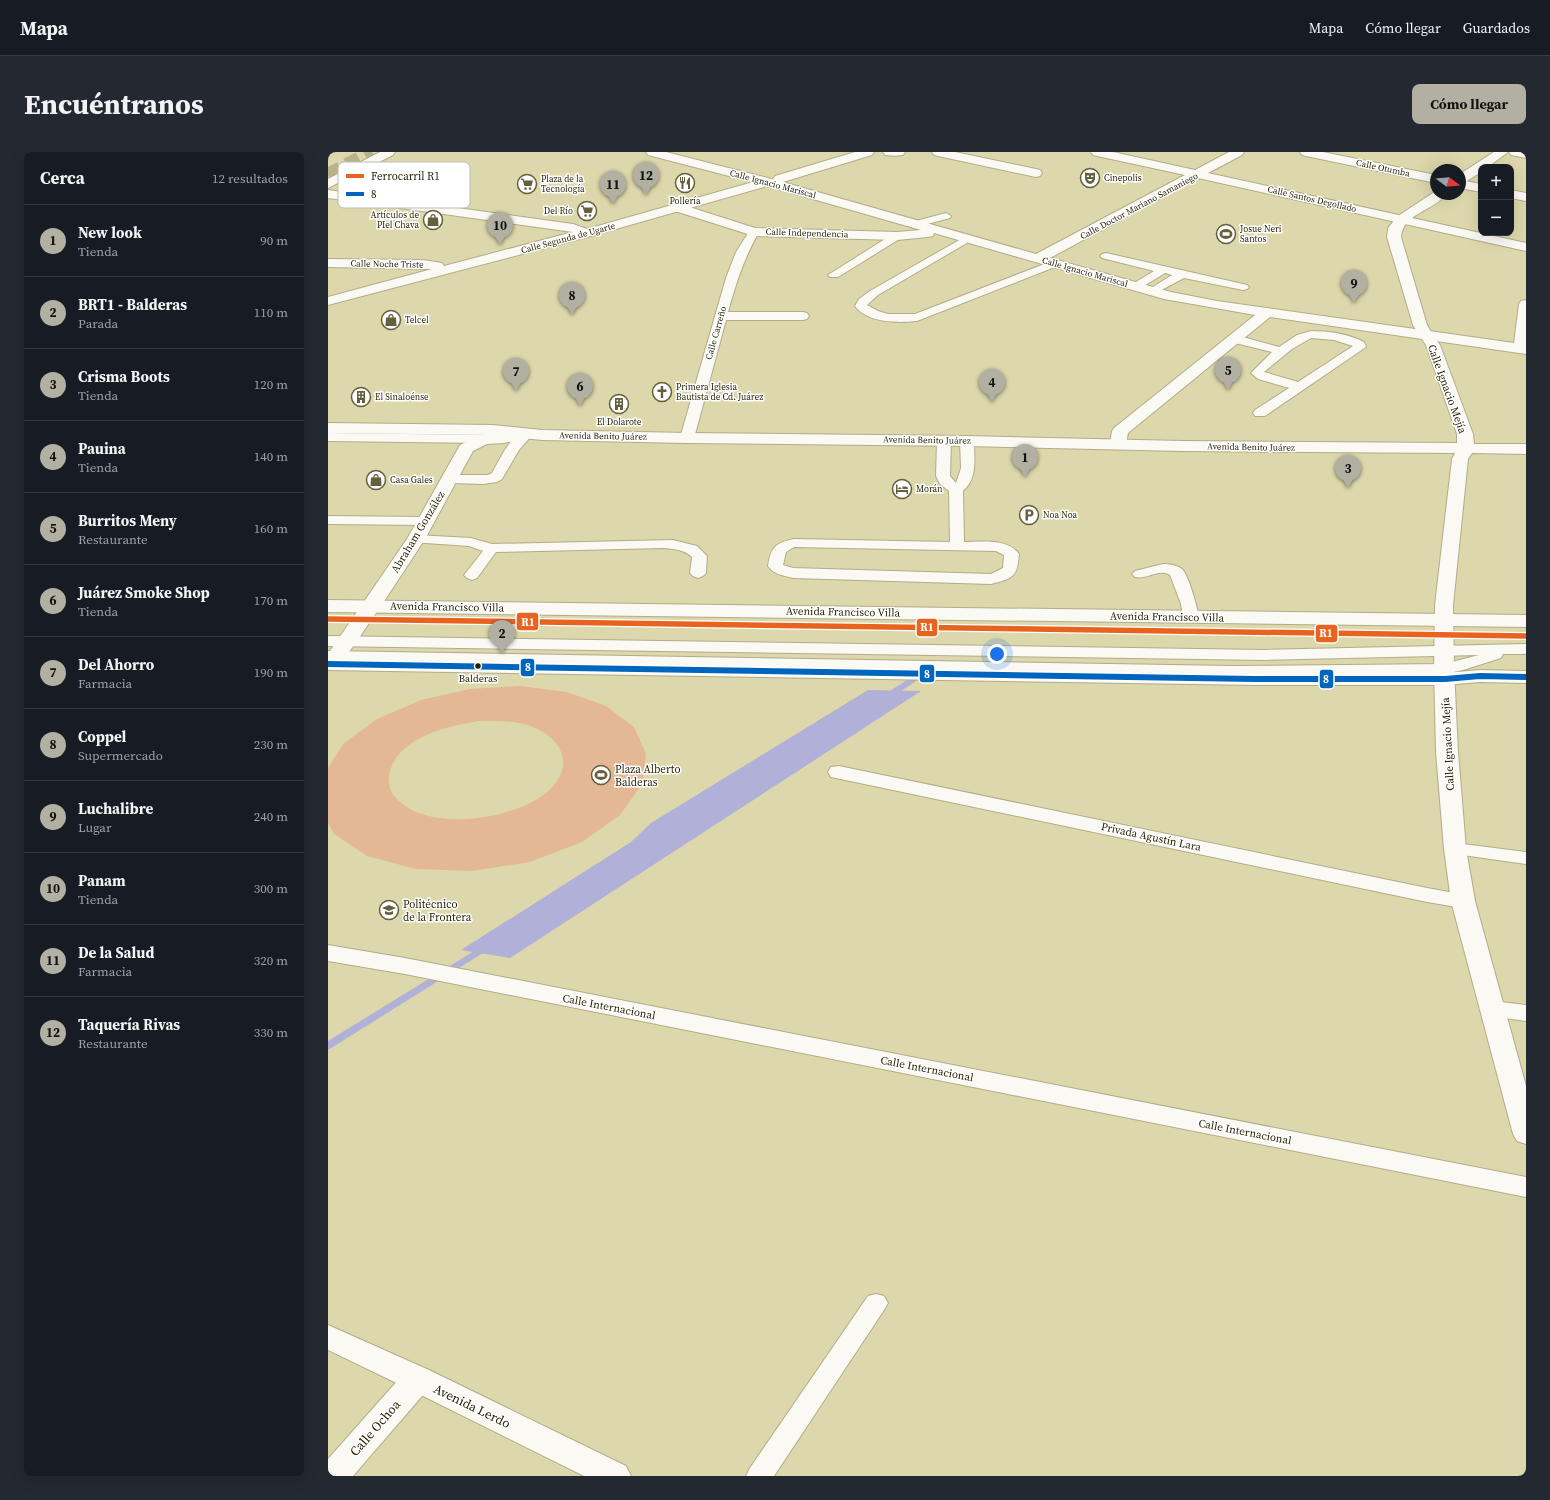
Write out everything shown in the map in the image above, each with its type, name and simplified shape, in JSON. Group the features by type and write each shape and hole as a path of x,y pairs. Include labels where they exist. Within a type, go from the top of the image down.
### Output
{"street":[{"path":"370,162 389,152"},
{"name":"Calle Ignacio Mariscal","path":"652,152 768,182 1039,258 1152,292 1199,302 1524,348"},
{"path":"779,179 868,152"},
{"path":"889,152 899,152"},
{"path":"938,152 1036,173"},
{"name":"Calle Santos Degollado","path":"1097,152 1526,247"},
{"name":"Calle Doctor Mariano Samaniego","path":"1039,258 1238,152"},
{"name":"Calle Otumba","path":"1306,152 1430,178"},
{"path":"1466,176 1502,152"},
{"path":"1515,152 1526,154"},
{"path":"328,184 338,179"},
{"name":"Calle Segunda de Ugarte","path":"328,301 446,269 586,234 760,184"},
{"path":"1466,185 1478,187"},
{"path":"328,194 338,195"},
{"path":"1514,195 1526,197"},
{"path":"1404,219 1431,200"},
{"path":"428,208 572,228 586,234"},
{"name":"Calle Independencia","path":"680,208 754,232 897,236 917,235 937,230"},
{"name":"Calle Ignacio Mejía","path":"1404,219 1395,228 1394,237 1420,325 1433,345 1465,434 1466,449 1460,459 1444,605 1444,666 1447,752 1455,849 1463,900 1526,1134"},
{"name":"Calle Noche Triste","path":"328,263 423,264 446,269"},
{"path":"1524,348 1526,304"},
{"path":"1118,444 1120,431 1267,312"},
{"name":"Avenida Benito Juárez","path":"328,428 493,430 526,434 687,438 944,440 1183,446 1526,449"},
{"name":"Abraham González","path":"333,654 372,606 416,539 466,448 484,439 504,438 526,434"},
{"name":"Avenida Francisco Villa","path":"328,606 1526,621"},
{"path":"333,654 879,674 1255,679 1444,666 1480,676 1526,677"},
{"name":"Privada Agustín Lara","path":"839,772 1427,895 1463,900"},
{"name":"Calle Internacional","path":"328,953 405,966 1526,1187"},
{"path":"1492,1009 1526,1013"},
{"name":"Avenida Lerdo","path":"328,1337 418,1379 615,1476"},
{"name":"Calle Ochoa","path":"333,1476 418,1379"}],"lane":[{"path":"916,224 946,216"},
{"name":"Calle Carreño","path":"687,438 732,278 742,252 754,232"},
{"path":"834,274 897,236"},
{"path":"968,238 874,293 863,301 861,306 866,310 894,318 917,317 1056,263"},
{"path":"1106,256 1243,287"},
{"path":"1135,287 1163,270"},
{"path":"1152,292 1182,274"},
{"path":"721,316 803,316"},
{"path":"1260,413 1300,387 1360,347 1360,345 1346,340 1311,334 1305,335 1282,351 1257,373 1258,375 1300,387"},
{"path":"1235,339 1282,351"},
{"path":"450,479 492,479 497,476 513,448 526,434"},
{"path":"328,438 484,439"},
{"path":"944,440 943,476 945,482 956,490"},
{"path":"956,490 962,486 968,475 967,441"},
{"path":"956,490 957,546"},
{"path":"328,520 425,521"},
{"path":"416,539 471,542 492,548 681,545 694,549 700,556 698,573"},
{"path":"794,543 957,546 997,547 1009,551 1012,554 1010,570 1000,577 991,579 793,573 779,570 775,566 778,551 782,547 794,543"},
{"path":"472,575 492,548"},
{"path":"1140,574 1160,568 1173,570 1177,573 1189,604 1191,617"},
{"path":"333,654 1233,672 1444,666 1457,667 1522,649"},
{"path":"1455,849 1526,858"},
{"path":"759,1476 876,1303"}],"shaded area":[{"name":"Plaza Alberto Balderas","path":"520,686 567,692 606,706 634,727 646,754 642,784 620,815 582,842 530,862 472,871 416,869 367,856 334,834 328,823 328,768 343,744 377,719 421,700 470,689","holes":["479,721 506,721 520,723 533,727 546,734 555,742 561,751 563,760 562,770 558,780 539,798 524,806 487,817 446,819 426,815 410,809 394,796 389,784 389,776 393,763 401,752 424,736 452,726"]}],"water":[{"path":"868,690 921,691 510,958 461,950 631,842 651,823"}],"waterway":[{"path":"885,697 912,680"},
{"path":"328,1046 487,946"}],"tunnel":[{"path":"353,162 372,152"},
{"path":"328,175 338,170"}],"rail line":[{"name":"R1","path":"328,619 1526,636"}],"transit line":[{"name":"8","path":"328,664 1255,679 1445,679 1480,676 1526,677"}],"place":[{"name":"Cinepolis","path":"1090,178"},
{"name":"Pollería","path":"685,183"},
{"name":"Plaza de la Tecnología","path":"527,184"},
{"name":"Taquería Rivas","path":"646,195"},
{"name":"De la Salud","path":"613,204"},
{"name":"Del Río","path":"587,211"},
{"name":"Artículos de PIel Chava","path":"433,220"},
{"name":"Josue Neri Santos","path":"1226,234"},
{"name":"Panam","path":"500,245"},
{"name":"Luchalibre","path":"1354,303"},
{"name":"Coppel","path":"572,315"},
{"name":"Telcel","path":"391,320"},
{"name":"Burritos Meny","path":"1228,390"},
{"name":"Del Ahorro","path":"516,391"},
{"name":"Primera Iglesia Bautista de Cd. Juárez","path":"662,392"},
{"name":"El Sinaloénse","path":"361,397"},
{"name":"Pauina","path":"992,402"},
{"name":"El Dolarote","path":"619,404"},
{"name":"Juárez Smoke Shop","path":"580,406"},
{"name":"New look","path":"1025,477"},
{"name":"Casa Gales","path":"376,480"},
{"name":"Crisma Boots","path":"1348,488"},
{"name":"Morán","path":"902,489"},
{"name":"Noa Noa","path":"1029,515"},
{"name":"BRT1 - Balderas","path":"502,653"},
{"name":"Balderas","path":"478,666"},
{"name":"Plaza Alberto Balderas","path":"601,775"},
{"name":"Politécnico de la Frontera","path":"389,910"}]}
